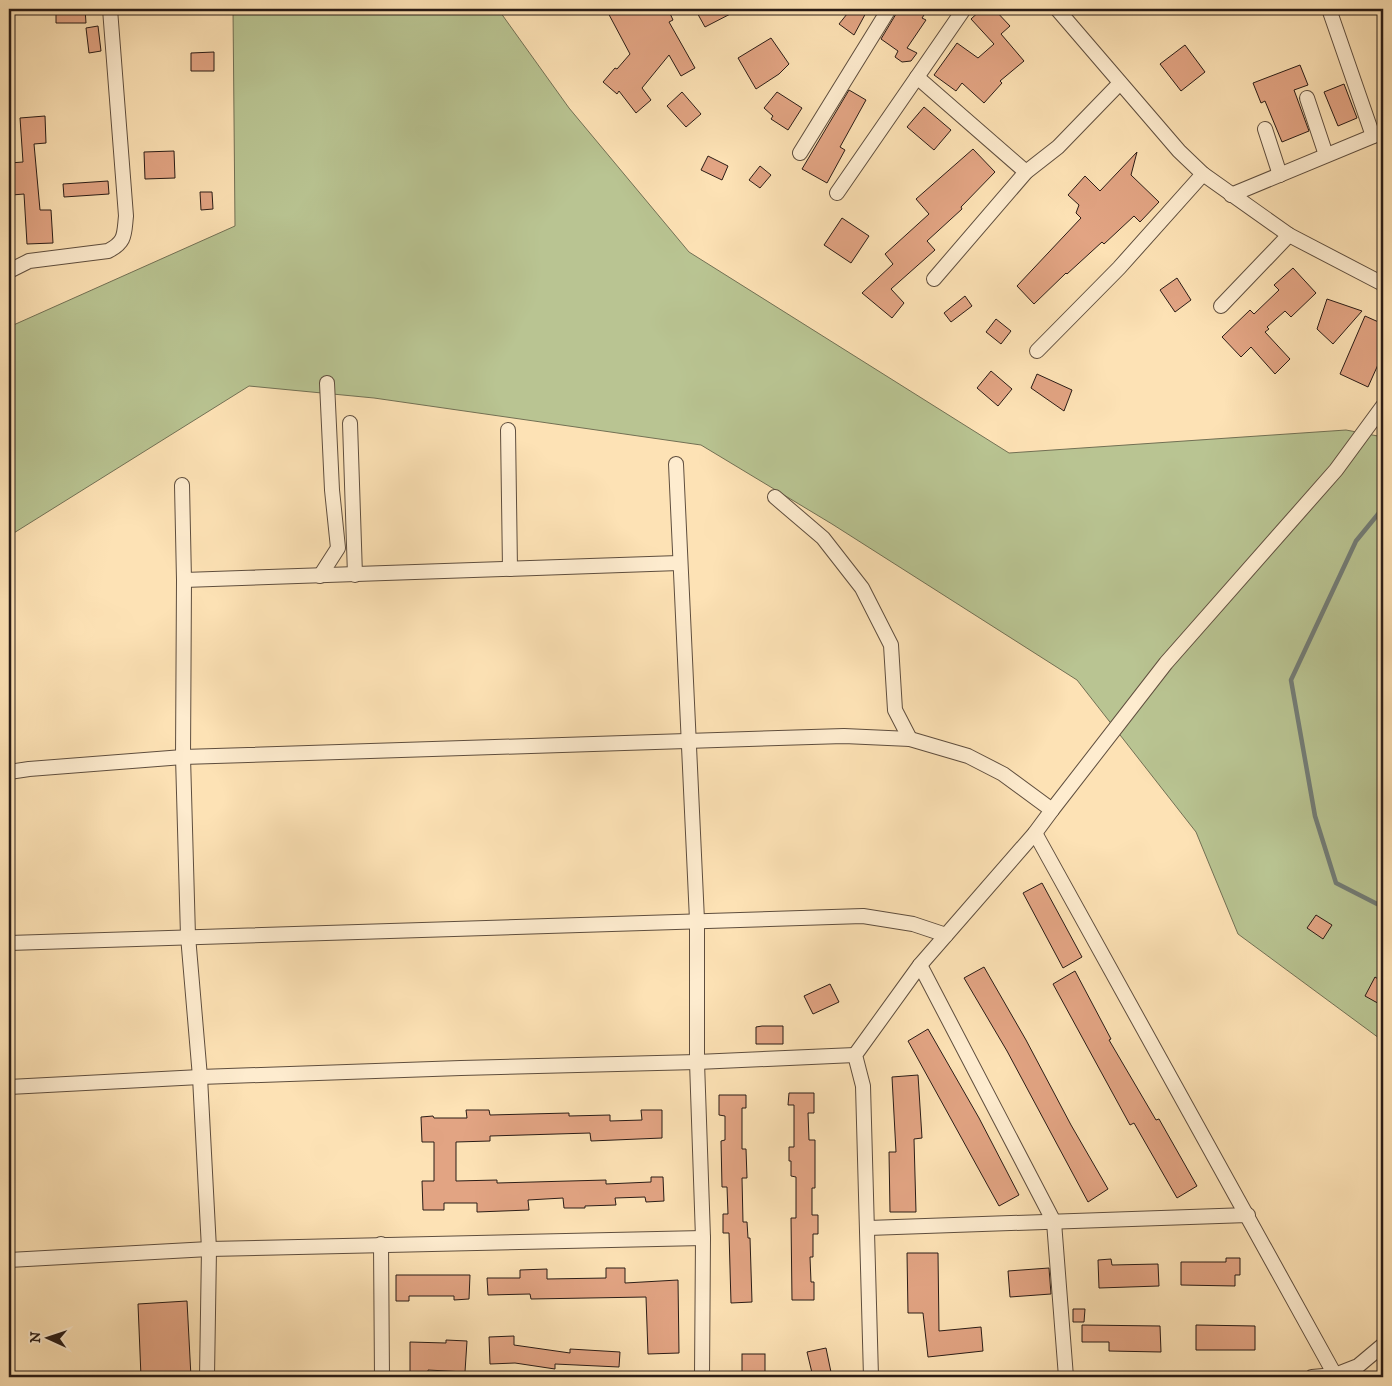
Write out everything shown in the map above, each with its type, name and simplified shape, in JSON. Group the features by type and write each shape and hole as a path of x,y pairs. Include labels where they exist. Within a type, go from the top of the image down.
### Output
{"street":[{"path":"9,271 30,261 108,251 118,246 124,237 126,216 110,9"},
{"path":"800,153 889,9"},
{"path":"837,193 964,9"},
{"path":"1057,9 1179,151 1203,174 1288,235 1383,284"},
{"path":"1231,195 1378,134 1329,9"},
{"path":"917,78 1026,172"},
{"path":"934,280 1026,172 1058,148 1120,82"},
{"path":"1307,98 1326,155"},
{"path":"1265,130 1280,175"},
{"path":"1037,351 1119,268 1203,174"},
{"path":"1220,306 1288,235"},
{"path":"320,576 338,548 332,490 327,382"},
{"path":"855,1055 920,965 1035,833 1166,664 1336,470 1383,406"},
{"path":"350,423 355,575"},
{"path":"508,430 510,569"},
{"path":"676,464 679,562 690,741 697,920 697,1062 703,1238 702,1377"},
{"path":"182,485 184,580 183,757 188,936 200,1077 209,1249 207,1377"},
{"path":"775,497 823,538 862,588 891,645 896,710 910,739"},
{"path":"184,580 679,562"},
{"path":"9,772 183,757 844,736 910,739 968,756 1003,774 1052,810"},
{"path":"1035,833 1335,1375"},
{"path":"9,943 863,916 913,924 946,936"},
{"path":"920,965 1054,1222 1066,1377"},
{"path":"9,1087 200,1077 697,1062 855,1055"},
{"path":"855,1055 863,1086 871,1377"},
{"path":"868,1228 1248,1215"},
{"path":"9,1260 209,1249 703,1238"},
{"path":"381,1244 382,1377"},
{"path":"1312,1377 1335,1375 1358,1366 1383,1345"}],"green space":[{"path":"233,9 498,9 569,108 689,252 1009,453 1346,430 1383,437 1383,1041 1238,934 1196,832 1077,680 832,524 701,445 374,398 249,386 9,536 9,327 235,226"}],"building":[{"path":"56,9 85,9 86,23 56,23"},
{"path":"606,9 668,9 673,20 669,22 695,68 681,76 669,55 642,88 651,100 636,113 619,91 617,94 603,82 630,54"},
{"path":"695,9 740,9 705,27"},
{"path":"851,9 868,9 854,35 839,24"},
{"path":"898,9 928,9 922,18 926,20 907,48 917,53 911,61 902,62 895,57 898,51 881,39"},
{"path":"982,9 994,9 1010,26 1001,34 1024,61 1000,81 1002,83 984,103 962,83 956,91 934,75 957,43 978,58 994,44 971,19"},
{"path":"98,26 101,51 89,53 86,28"},
{"path":"771,38 789,64 779,74 756,89 738,58"},
{"path":"1185,45 1205,72 1181,91 1160,64"},
{"path":"214,52 214,71 191,71 191,53"},
{"path":"1300,65 1308,85 1294,90 1309,131 1282,142 1265,101 1261,103 1253,83"},
{"path":"1344,84 1357,118 1338,126 1324,92"},
{"path":"849,90 866,100 840,147 845,150 827,183 802,169"},
{"path":"682,92 701,114 686,127 667,106"},
{"path":"777,92 802,108 788,130 771,119 773,116 764,108"},
{"path":"924,107 951,130 934,150 907,127"},
{"path":"45,116 46,143 34,144 40,210 51,210 53,243 27,244 24,194 12,195 9,163 23,162 20,118"},
{"path":"973,149 995,172 961,207 962,209 927,241 935,250 891,289 904,303 892,318 862,293 893,264 885,254 929,214 916,199"},
{"path":"174,151 175,178 145,179 144,152"},
{"path":"1137,152 1131,175 1159,202 1140,222 1134,216 1104,244 1102,242 1034,304 1017,286 1081,218 1076,213 1079,205 1068,195 1085,176 1100,191"},
{"path":"708,156 728,166 722,180 701,170"},
{"path":"760,166 771,175 760,188 749,180"},
{"path":"108,181 109,194 64,197 63,184"},
{"path":"200,192 212,192 213,209 201,210"},
{"path":"842,218 869,236 851,263 824,245"},
{"path":"1293,268 1316,293 1291,317 1285,311 1267,327 1269,329 1265,332 1290,359 1275,374 1251,347 1241,357 1222,337 1250,310 1254,314 1279,290 1274,285"},
{"path":"1177,278 1191,300 1175,312 1160,290"},
{"path":"965,296 972,306 951,322 944,313"},
{"path":"1327,299 1362,311 1333,344 1317,329"},
{"path":"1365,316 1383,324 1383,358 1381,358 1368,387 1340,374"},
{"path":"996,319 1011,331 1001,344 986,332"},
{"path":"991,371 1012,389 998,406 977,388"},
{"path":"1037,374 1072,390 1064,411 1031,388"},
{"path":"1042,883 1082,957 1063,968 1023,893"},
{"path":"1316,915 1332,925 1323,939 1307,928"},
{"path":"984,967 1108,1189 1088,1202 1007,1051 964,978"},
{"path":"1075,971 1111,1039 1109,1040 1156,1120 1159,1119 1197,1186 1177,1198 1134,1123 1130,1125 1053,984"},
{"path":"1375,977 1383,982 1383,1006 1365,996"},
{"path":"830,984 839,1002 813,1014 804,996"},
{"path":"783,1026 783,1044 756,1044 756,1027"},
{"path":"928,1029 979,1118 1019,1195 999,1206 908,1041"},
{"path":"918,1075 922,1138 914,1139 916,1212 890,1212 889,1152 896,1152 892,1077"},
{"path":"789,1093 814,1093 814,1113 808,1113 809,1140 815,1140 815,1188 812,1188 812,1215 818,1215 818,1234 813,1234 813,1257 810,1257 811,1282 814,1282 814,1300 792,1300 791,1218 796,1218 796,1177 791,1176 791,1161 789,1161 789,1147 794,1147 794,1105 788,1105"},
{"path":"719,1095 746,1095 746,1108 742,1108 742,1149 746,1149 747,1178 742,1178 743,1222 747,1222 748,1238 750,1238 752,1302 731,1303 729,1233 723,1233 723,1214 728,1214 727,1187 722,1187 721,1141 725,1140 725,1116 719,1115"},
{"path":"466,1110 489,1110 490,1115 569,1113 569,1116 610,1115 610,1121 642,1120 641,1110 662,1110 662,1138 591,1141 590,1133 490,1136 490,1141 456,1142 456,1181 497,1180 497,1183 606,1180 606,1184 651,1182 651,1177 663,1177 664,1201 646,1202 645,1197 615,1198 616,1205 564,1208 563,1198 528,1200 529,1210 477,1212 477,1203 444,1203 444,1210 423,1210 422,1181 434,1181 434,1142 422,1142 421,1117 467,1118"},
{"path":"907,1253 938,1253 939,1331 981,1327 983,1351 928,1357 923,1313 908,1313"},
{"path":"1226,1258 1240,1258 1240,1275 1235,1275 1235,1286 1181,1285 1181,1262 1226,1262"},
{"path":"1111,1259 1112,1265 1158,1264 1159,1286 1099,1288 1098,1260"},
{"path":"606,1268 625,1268 625,1283 678,1280 679,1353 648,1354 646,1297 531,1299 530,1294 488,1295 487,1278 520,1278 520,1270 547,1269 547,1279 606,1278"},
{"path":"1049,1268 1051,1294 1010,1297 1008,1271"},
{"path":"396,1275 470,1275 469,1299 454,1300 454,1296 409,1296 409,1301 396,1301"},
{"path":"187,1301 191,1377 141,1377 138,1304"},
{"path":"1073,1309 1085,1309 1084,1322 1073,1322"},
{"path":"1082,1325 1160,1326 1161,1352 1109,1351 1109,1342 1082,1342"},
{"path":"1196,1325 1255,1326 1255,1350 1196,1350"},
{"path":"514,1336 514,1345 570,1353 570,1349 620,1352 619,1367 555,1364 555,1369 515,1363 490,1364 489,1337"},
{"path":"446,1340 467,1341 465,1372 428,1370 428,1374 410,1373 410,1342 446,1343"},
{"path":"826,1348 832,1377 813,1377 807,1352"},
{"path":"742,1354 765,1354 765,1375 742,1375"}],"waterway":[{"path":"1383,508 1356,541 1291,680 1315,816 1336,883 1383,907"}]}
